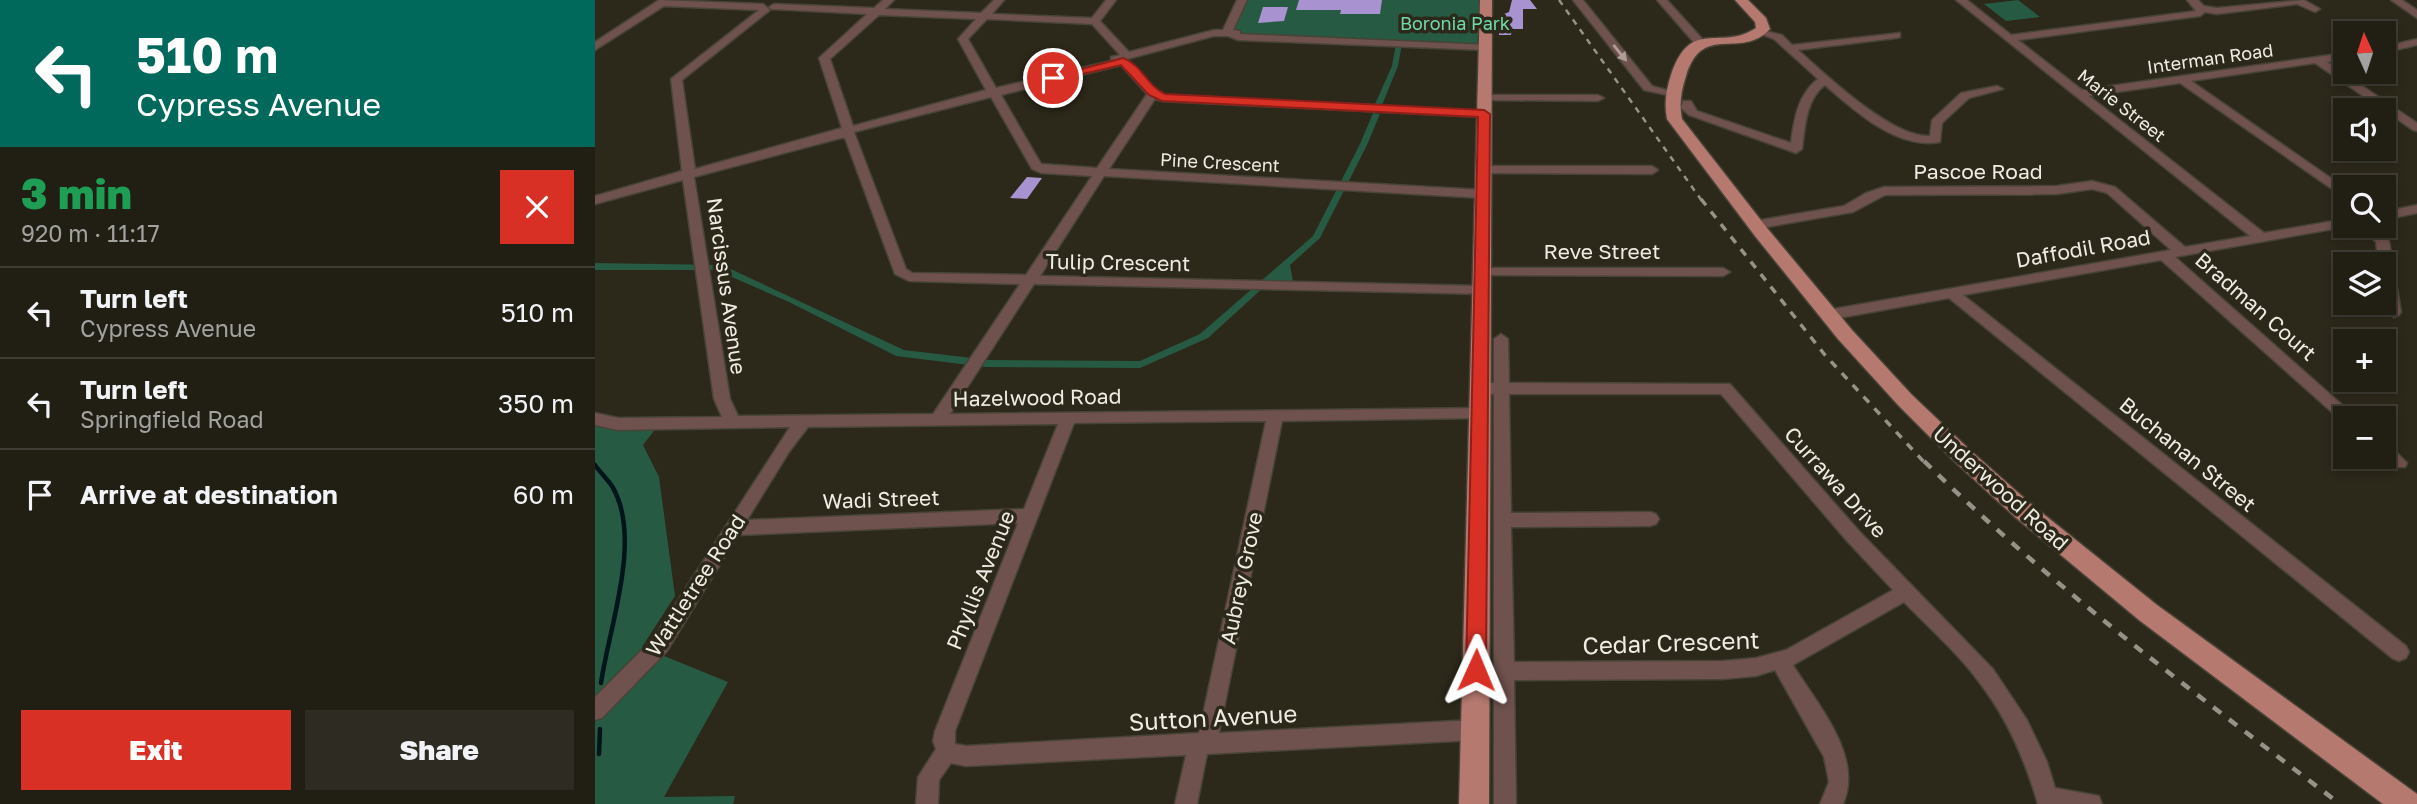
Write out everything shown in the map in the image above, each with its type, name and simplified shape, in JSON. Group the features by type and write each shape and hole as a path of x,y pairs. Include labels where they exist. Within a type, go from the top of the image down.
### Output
{"main road":[{"path":"1474,804 1480,412 1491,389 1481,282 1486,0"},
{"path":"1678,99 1685,56 1693,47 1746,38 1762,31 1762,23 1741,0"},
{"name":"Underwood Road","path":"1678,99 1671,112 1678,128 1828,315 1927,421 2059,540 2224,670 2407,804"}],"street":[{"name":"Tulip Crescent","path":"889,0 827,53 823,60 903,275 918,278 1030,281 1481,282"},
{"name":"Pine Crescent","path":"999,0 963,39 1037,167 1483,194"},
{"path":"1095,21 1111,0"},
{"path":"1231,30 1242,0"},
{"path":"1578,0 1648,88 1678,99 1693,113 1796,149 1800,117 1812,89 1826,79"},
{"path":"1662,0 1692,38 1701,44"},
{"name":"Marie Street","path":"1961,0 2261,238"},
{"path":"2192,0 2201,9 2219,10 2296,1 2315,9"},
{"path":"2396,0 2417,15"},
{"path":"595,47 664,1 1095,21 1155,94 1484,106 1598,98"},
{"name":"Narcissus Avenue","path":"732,422 722,399 676,79 770,6"},
{"path":"2009,38 2198,13 2201,9"},
{"path":"595,200 1231,30 1252,37 1485,47"},
{"path":"1762,31 1776,35 1879,122 1928,142 1936,139 1936,122 1965,95 1997,89"},
{"path":"1791,48 1895,35"},
{"path":"2396,47 2417,41"},
{"name":"Interman Road","path":"2080,94 2333,58"},
{"path":"2317,60 2411,120 2417,128"},
{"path":"2181,79 2333,186"},
{"path":"938,419 1155,94"},
{"path":"1483,170 1652,170"},
{"name":"Pascoe Road","path":"1755,225 1848,209 1884,191 2057,190 2097,185 2113,192 2182,252"},
{"path":"2396,213 2417,209"},
{"name":"Daffodil Road","path":"1828,315 2333,225"},
{"name":"Bradman Court","path":"2164,255 2335,406"},
{"name":"Reve Street","path":"1481,282 1723,272"},
{"name":"Buchanan Street","path":"1950,292 2399,652"},
{"path":"1501,339 1491,389 1503,520 1504,804"},
{"name":"Currawa Drive","path":"1491,389 1725,388 1806,483 1906,592 1966,652 1999,692 2020,727 2048,801"},
{"name":"Narcissus Avenue","path":"713,422 722,399"},
{"name":"Hazelwood Road","path":"595,419 611,424 1480,412"},
{"name":"Aubrey Grove","path":"1185,804 1203,743 1275,414"},
{"name":"Phyllis Avenue","path":"951,753 943,741 945,731 1069,417"},
{"name":"Wattletree Road","path":"595,711 660,645 799,421"},
{"name":"Wadi Street","path":"733,528 1030,516"},
{"path":"1503,520 1650,519"},
{"name":"Cedar Crescent","path":"1504,671 1723,670 1780,662 1906,592"},
{"path":"1780,662 1836,759 1840,779 1831,804"},
{"name":"Sutton Avenue","path":"951,753 1475,730"},
{"path":"927,801 951,753"},
{"path":"2048,801 2091,804"}],"green space":[{"name":"Boronia Park","path":"1242,0 1486,0 1485,47 1402,44 1398,66 1382,105 1375,104 1392,66 1396,44 1238,36 1230,30"},
{"path":"2018,0 2040,17 2006,21 1984,4"},
{"path":"1373,113 1380,114 1320,238 1290,265 1294,287 1265,286 1208,338 1140,368 985,367 896,356 789,302 716,270 595,270 595,263 722,265 904,350 989,360 1140,361 1200,334 1313,236"},
{"path":"595,419 660,423 643,445 659,477 675,596 642,647 728,682 664,797 735,796 733,804 595,804"}],"building":[{"path":"1299,0 1382,0 1380,14 1340,14 1341,10 1296,10"},
{"path":"1512,0 1530,0 1537,9 1523,9 1523,29 1512,29 1511,35 1499,35 1499,16 1509,12"},
{"path":"1263,7 1288,7 1284,21 1258,23"},
{"path":"1027,177 1042,178 1027,199 1010,198"}],"waterway":[{"path":"595,465 612,486 621,507 624,531 621,583 601,683"},
{"path":"599,754 600,729"}],"railway":[{"path":"1559,0 1702,201"},
{"path":"1701,199 1825,355 1925,463"},
{"path":"1924,461 2023,552 2126,639 2340,804"}],"route":[{"path":"1053,78 1123,61 1132,66 1153,93 1162,98 1484,114 1476,670"}]}
